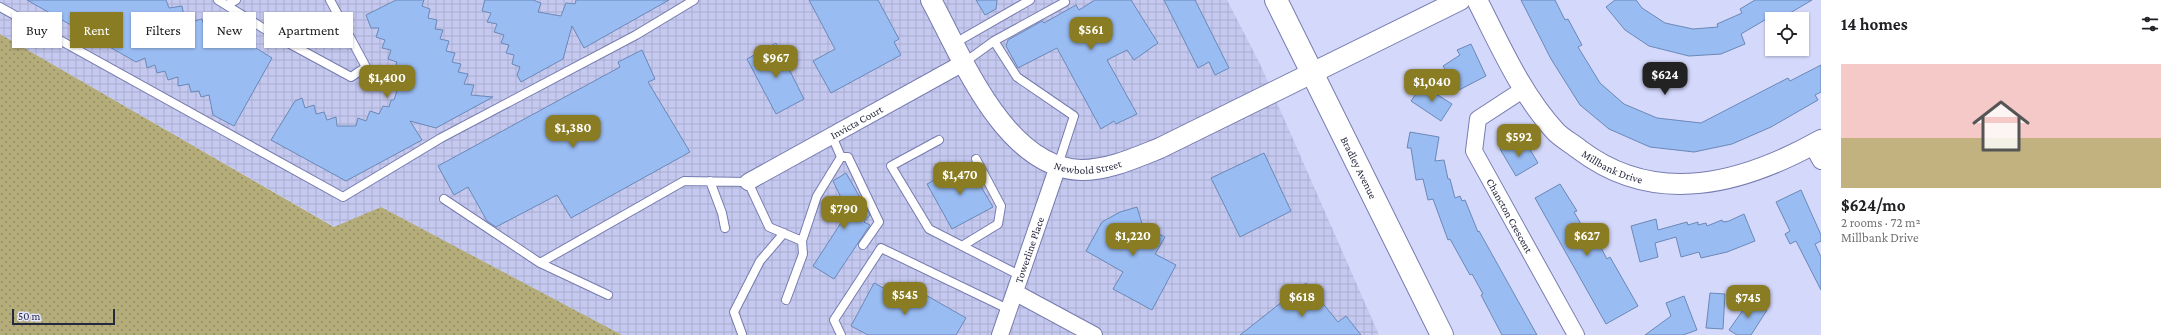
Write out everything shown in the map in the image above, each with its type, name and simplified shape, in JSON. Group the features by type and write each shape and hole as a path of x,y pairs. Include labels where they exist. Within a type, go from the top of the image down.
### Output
{"main road":[{"name":"Bradley Avenue","path":"1276,0 1442,335"}],"street":[{"name":"Newbold Street","path":"931,0 988,105 1014,138 1033,154 1058,166 1081,170 1105,168 1121,163 1160,148 1312,73"},
{"path":"1312,73 1460,0"},
{"name":"Millbank Drive","path":"1477,0 1524,89 1557,132 1599,164 1632,178 1665,185 1701,184 1744,175 1818,149"},
{"name":"Invicta Court","path":"748,182 965,62"},
{"name":"Chancton Crescent","path":"1524,89 1478,119 1474,151 1576,335"},
{"name":"Towerline Place","path":"1000,335 1016,293 1058,166"},
{"path":"1016,293 1094,335"}],"lane":[{"path":"218,0 279,38 351,77 366,67 330,0"},
{"path":"227,5 236,0"},
{"path":"0,7 343,197 441,138 636,35 694,0"},
{"path":"955,43 1030,0"},
{"path":"965,62 994,40 1065,2"},
{"path":"994,40 1017,77 1074,116 1058,166"},
{"path":"832,136 841,157"},
{"path":"939,140 891,166 929,229 1021,276"},
{"path":"786,300 803,254 802,241 817,196 841,157"},
{"path":"841,157 848,157 879,222 863,245"},
{"path":"962,246 998,224 1001,206 976,159"},
{"path":"540,263 684,181 748,182 769,227 802,241"},
{"path":"710,181 722,213 725,228"},
{"path":"444,199 540,263 608,295"},
{"path":"742,334 734,312 760,261 784,233"},
{"path":"840,335 834,320 881,248 1010,310"}],"shaded area":[{"path":"0,0 1227,0 1260,64 1379,335 622,335 381,207 335,227 24,48 62,48 62,12 12,12 12,41 0,34"},
{"path":"0,34 12,41 12,48 24,48 334,227 381,207 622,335 0,335"}],"building":[{"path":"27,0 166,0 169,8 182,6 183,12 131,12 131,48 195,48 195,21 202,19 203,48 256,48 272,58 234,126 213,115 209,95 201,97 199,91 191,92 189,84 178,86 178,77 168,80 165,71 157,73 155,65 147,68 145,58 136,62 111,48 123,48 123,12 70,12 70,24 62,20 62,12 48,12"},
{"path":"396,0 424,0 422,6 430,9 428,18 437,20 435,29 443,30 440,39 449,41 446,51 455,53 452,62 461,64 458,72 468,74 464,84 474,85 471,95 493,97 436,128 410,121 422,140 346,181 271,140 295,101 302,98 305,108 314,105 316,114 324,112 327,120 336,117 337,126 356,126 358,118 366,121 370,111 379,114 383,106 389,107 391,100 394,100 403,73 394,71 397,62 388,59 391,50 382,48 385,40 376,37 379,28 371,28 366,15"},
{"path":"485,0 533,0 541,3 538,12 561,16 566,3 575,4 576,0 669,0 584,48 572,26 563,59 521,82 517,75 520,67 512,64 514,55 506,53 509,45 501,43 504,35 494,32 497,24 487,22 491,13 482,11"},
{"path":"809,0 878,0 899,39 894,42 901,55 831,93 813,61 835,49"},
{"path":"976,0 997,0 996,9 985,15"},
{"path":"1095,0 1131,0 1158,43 1134,60 1127,50 1107,60 1137,114 1116,124 1114,121 1101,129 1057,48 1018,68 1006,46 1008,40 1042,21 1044,23 1076,5 1079,10"},
{"path":"1164,0 1195,0 1229,68 1215,75 1209,62 1198,68"},
{"path":"1521,0 1555,0 1565,20 1568,19 1582,45 1578,47 1600,83 1624,104 1657,118 1701,123 1788,78 1790,81 1821,65 1821,92 1815,95 1818,100 1771,127 1732,144 1694,152 1650,147 1609,129 1580,105 1551,59"},
{"path":"1615,0 1636,0 1642,8 1665,23 1693,29 1718,27 1717,24 1742,13 1740,9 1755,0 1812,0 1792,12 1765,12 1765,20 1741,34 1745,44 1721,54 1689,56 1649,46 1625,30 1606,7"},
{"path":"776,43 804,99 776,114 747,59"},
{"path":"1471,44 1486,76 1459,90 1443,66 1460,55 1457,50"},
{"path":"642,50 655,79 648,82 690,152 571,218 557,195 496,227 487,221 468,187 454,195 438,166 620,67 618,62"},
{"path":"1422,85 1452,104 1441,121 1411,101"},
{"path":"1410,132 1439,137 1435,161 1444,160 1448,179 1450,179 1455,198 1460,196 1462,201 1465,200 1478,232 1479,231 1537,335 1502,335 1472,274 1470,275 1450,239 1448,240 1433,199 1428,200 1423,179 1416,180 1411,148 1407,148"},
{"path":"1513,141 1519,151 1528,146 1538,163 1516,176 1500,149"},
{"path":"1264,153 1291,211 1240,237 1211,178"},
{"path":"967,163 993,207 952,229 927,184"},
{"path":"846,173 870,215 864,222 870,225 834,279 813,266 848,212 833,181"},
{"path":"1560,184 1577,211 1574,212 1588,236 1593,233 1607,259 1610,257 1638,306 1606,324 1535,198"},
{"path":"1801,190 1821,235 1821,241 1815,244 1821,257 1821,290 1796,241 1790,244 1785,234 1790,231 1776,202"},
{"path":"1137,207 1143,227 1165,237 1155,254 1176,265 1152,310 1113,289 1123,272 1086,251 1102,222 1120,212"},
{"path":"1744,214 1755,241 1727,252 1701,258 1699,252 1681,257 1676,237 1655,243 1658,257 1640,262 1631,226 1656,219 1658,230 1687,222 1688,225 1698,222 1698,225 1706,223 1707,226 1722,220 1723,222 1729,221"},
{"path":"874,283 917,306 924,294 966,318 956,335 868,335 851,326"},
{"path":"1306,283 1338,322 1346,316 1361,335 1240,335"},
{"path":"1710,293 1725,294 1723,329 1706,328"},
{"path":"1684,296 1697,330 1683,335 1645,335 1671,316 1666,303"},
{"path":"1750,300 1767,310 1751,335 1737,335 1729,330"}]}
